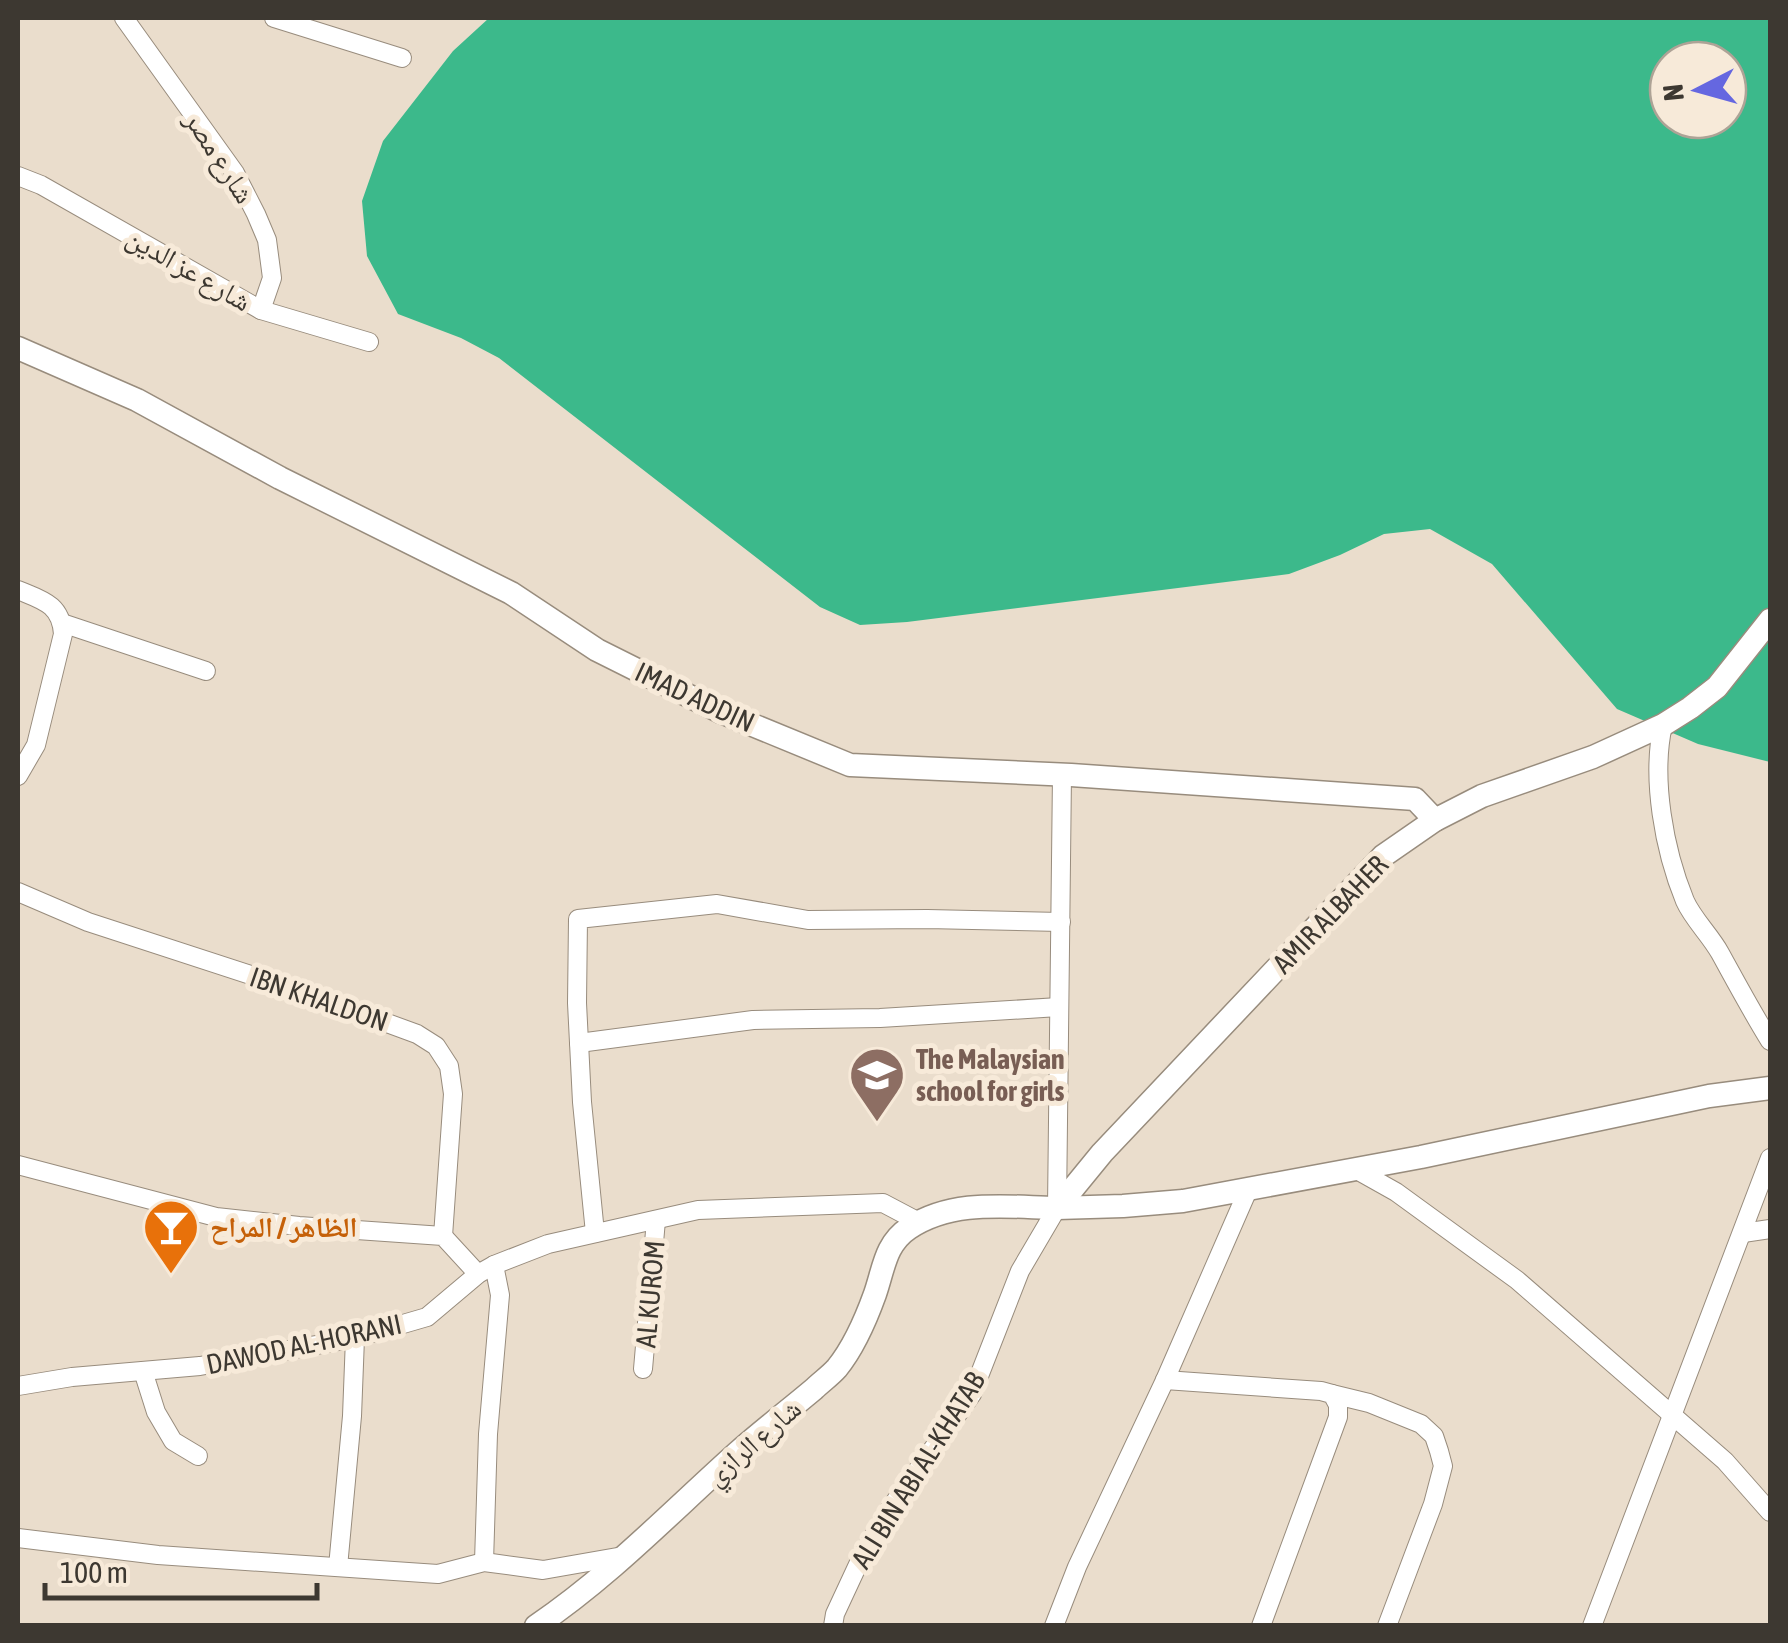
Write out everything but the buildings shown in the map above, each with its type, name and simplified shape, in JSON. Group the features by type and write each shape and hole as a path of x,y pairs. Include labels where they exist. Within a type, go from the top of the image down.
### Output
{"street":[{"name":"شارع مصر","path":"124,18 235,173 256,214 267,240 272,278 261,310"},
{"path":"274,18 402,58"},
{"name":"شارع عز الدين","path":"18,176 41,185 261,310 368,342"},
{"name":"IMAD ADDIN","path":"18,348 137,400 280,478 511,593 597,650 721,712 850,766 1062,774 1414,798 1435,820"},
{"path":"18,590 48,604 62,622 62,644 36,746 18,776"},
{"name":"AMIR ALBAHER","path":"1057,1208 1102,1153 1382,856 1435,820 1482,796 1593,758 1690,708 1716,687 1770,620"},
{"path":"62,622 206,671"},
{"path":"1663,724 1658,748 1659,788 1668,844 1686,903 1719,951 1770,1041"},
{"path":"1057,1208 1062,774"},
{"name":"IBN KHALDON","path":"18,892 88,922 300,991 417,1034 436,1046 449,1066 453,1094 443,1236"},
{"path":"595,1233 579,1043 578,919 717,904 808,920 1062,922"},
{"path":"579,1043 752,1020 880,1018 1059,1007"},
{"path":"919,1222 969,1207 1057,1208 1183,1201 1709,1096 1770,1088"},
{"path":"1592,1626 1770,1158"},
{"path":"18,1164 216,1217 443,1236 486,1270 500,1296 488,1434 484,1562"},
{"path":"1354,1169 1396,1192 1516,1280 1725,1461 1770,1512"},
{"path":"1054,1626 1248,1190"},
{"name":"DAWOD AL-HORANI","path":"18,1386 72,1377 200,1366 356,1338 427,1317 486,1270 548,1244 698,1210 881,1203 919,1222"},
{"name":"ALI BIN ABI AL-KHATAB","path":"833,1626 862,1556 972,1394 1020,1271 1057,1208"},
{"name":"AL KUROM","path":"643,1368 656,1220"},
{"name":"شارع الرازي","path":"536,1626 592,1584 836,1369 862,1324 890,1246 919,1222"},
{"path":"1743,1232 1770,1229"},
{"path":"338,1567 356,1338"},
{"path":"143,1371 156,1412 173,1442 198,1456"},
{"path":"1165,1380 1321,1390 1369,1402 1422,1424 1434,1436 1442,1466 1434,1504 1388,1626"},
{"path":"1260,1626 1338,1417 1338,1405 1332,1394"},
{"path":"18,1538 158,1554 438,1574 484,1562 543,1570 624,1556"}],"green space":[{"path":"489,18 1770,18 1770,762 1698,744 1617,709 1492,564 1430,529 1384,534 1289,574 860,625 820,607 499,358 461,338 398,314 367,256 362,201 383,141 453,51"}],"place":[{"name":"The Malaysian school for girls","path":"877,1124"},
{"name":"الظاهر / المراح","path":"171,1276"}]}
